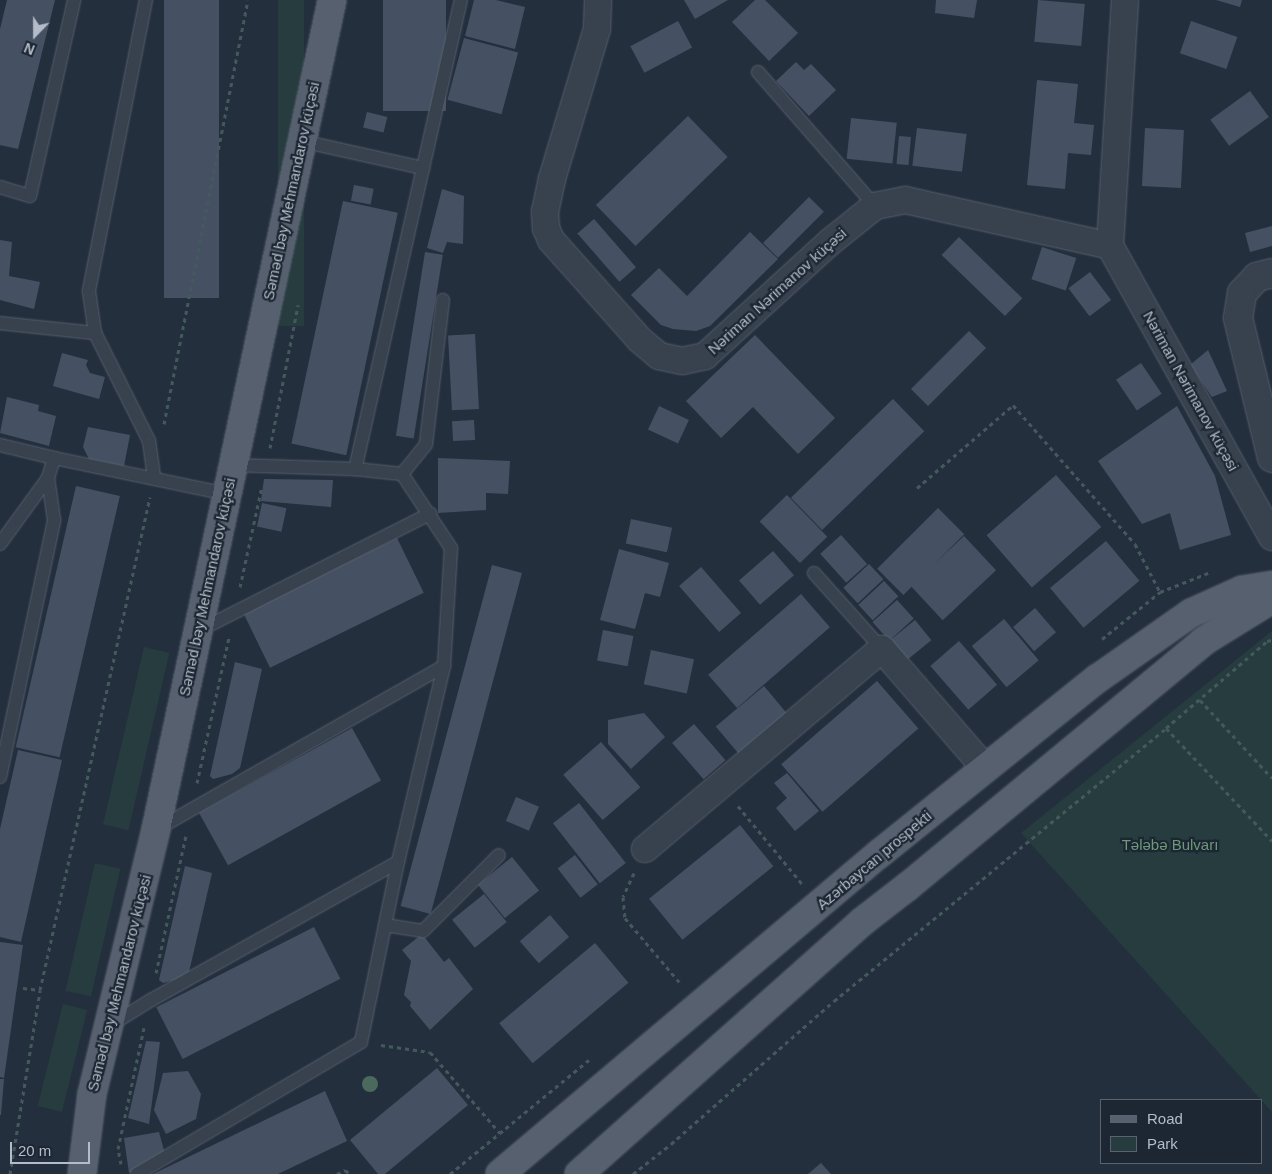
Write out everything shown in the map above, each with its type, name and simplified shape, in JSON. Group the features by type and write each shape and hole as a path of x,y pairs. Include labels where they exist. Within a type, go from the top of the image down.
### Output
{"main road":[{"name":"Səməd bəy Mehmandarov küçəsi","path":"82,1174 92,1094 156,829 196,632 332,0"},
{"name":"Azərbaycan prospekti","path":"500,1174 879,854 1097,679 1191,613 1242,590 1272,585"},
{"path":"579,1174 863,921 907,887 1204,641 1272,599"},
{"path":"879,854 907,887"}],"street":[{"name":"Nəriman Nərimanov küçəsi","path":"598,0 597,29 552,179 545,211 546,228 551,240 640,340 658,356 682,361 705,356 830,242 875,206 905,200 1110,246 1272,536"},
{"path":"1110,246 1125,0"},
{"path":"1272,273 1257,277 1242,293 1238,318 1272,458"},
{"path":"645,849 882,649 985,768"}],"lane":[{"path":"0,187 30,196 74,0"},
{"path":"146,0 89,291 95,333 149,441 154,478"},
{"path":"355,469 462,0"},
{"path":"758,72 875,206"},
{"path":"302,141 423,168"},
{"path":"402,474 426,444 443,300"},
{"path":"0,323 95,333"},
{"path":"0,445 226,494"},
{"path":"0,544 48,478 54,458"},
{"path":"137,1174 361,1042 398,862 444,666 451,548 402,474 355,469 232,465"},
{"path":"0,777 54,520 48,478"},
{"path":"196,632 430,514"},
{"path":"814,573 882,649"},
{"path":"156,829 444,666"},
{"path":"385,925 422,932 499,855"},
{"path":"110,1025 151,1000 398,862"}],"path":[{"path":"163,429 248,0"},
{"path":"917,488 1013,405 1135,544 1160,592"},
{"path":"10,1174 40,990 154,478"},
{"path":"632,1174 671,1144 834,1001 1200,700 1267,641 1272,640"},
{"path":"1200,700 1272,778"},
{"path":"1166,728 1272,841"},
{"path":"721,785 802,885"},
{"path":"645,849 624,897 625,918 681,984"},
{"path":"23,988 40,990"},
{"path":"361,1042 430,1052 500,1133"},
{"path":"337,1174 345,1170 350,1174"}],"green space":[{"path":"278,0 304,0 304,326 278,326"},
{"name":"Tələbə Bulvarı","path":"1272,631 1272,1112 1262,1099 1021,833"},
{"path":"144,647 169,653 128,830 103,824"},
{"path":"95,863 120,869 91,996 66,991"},
{"path":"63,1004 87,1010 62,1112 38,1106"}],"building":[{"path":"7,0 55,0 18,149 0,145 0,29"},
{"path":"164,0 219,0 219,298 164,298"},
{"path":"383,0 446,0 446,111 383,111"},
{"path":"474,0 496,0 525,7 515,49 465,36"},
{"path":"684,0 728,0 695,19"},
{"path":"755,0 765,0 798,33 769,61 732,22"},
{"path":"936,0 977,0 974,18 935,13"},
{"path":"1038,0 1085,4 1081,46 1034,42"},
{"path":"1216,0 1242,0 1240,7"},
{"path":"678,21 692,47 644,73 630,46"},
{"path":"1191,21 1237,37 1226,69 1180,53"},
{"path":"464,38 518,52 502,114 447,100"},
{"path":"796,62 804,70 811,64 836,90 809,116 776,81"},
{"path":"1037,80 1078,84 1074,123 1094,125 1091,155 1068,153 1065,189 1027,185"},
{"path":"1250,91 1269,117 1229,146 1210,120"},
{"path":"367,112 387,117 384,133 363,128"},
{"path":"688,116 728,157 636,246 596,205"},
{"path":"851,118 897,123 892,164 847,159"},
{"path":"917,128 967,134 962,172 912,166"},
{"path":"1145,128 1184,130 1181,188 1142,186"},
{"path":"899,136 911,137 909,165 897,164"},
{"path":"354,185 374,189 371,205 351,201"},
{"path":"442,189 464,196 463,244 447,242 443,253 427,248"},
{"path":"809,197 824,212 778,258 763,243"},
{"path":"343,201 398,213 346,455 291,444"},
{"path":"594,219 636,267 619,282 577,233"},
{"path":"1272,226 1272,246 1250,252 1245,233"},
{"path":"750,232 778,259 710,326 696,331 673,329 661,325 631,295 659,268 687,296"},
{"path":"959,237 1022,298 1005,316 942,255"},
{"path":"0,240 12,242 9,276 40,282 34,309 0,300"},
{"path":"1042,247 1076,258 1066,290 1031,279"},
{"path":"425,252 443,255 414,439 396,436"},
{"path":"1090,272 1111,300 1090,316 1068,288"},
{"path":"969,331 986,348 928,406 911,389"},
{"path":"475,334 479,409 452,410 448,335"},
{"path":"755,335 835,418 798,454 753,407 721,438 686,401"},
{"path":"1208,350 1227,391 1212,397 1190,365"},
{"path":"62,353 88,360 86,365 90,373 105,377 99,399 53,386"},
{"path":"1141,363 1162,394 1137,410 1116,380"},
{"path":"7,397 39,405 38,411 56,416 49,446 0,433"},
{"path":"893,399 924,431 822,530 791,498"},
{"path":"659,406 689,420 678,444 648,430"},
{"path":"1177,406 1215,476 1231,535 1180,550 1170,513 1142,524 1098,461"},
{"path":"474,420 475,440 453,441 452,421"},
{"path":"88,427 130,435 124,466 89,459 83,447"},
{"path":"438,458 510,461 508,494 486,493 486,510 438,513"},
{"path":"1056,475 1101,527 1032,587 987,535"},
{"path":"264,479 333,480 331,507 261,501"},
{"path":"76,486 120,496 60,757 16,747"},
{"path":"787,495 827,537 800,563 760,521"},
{"path":"262,503 286,508 281,532 257,526"},
{"path":"938,508 964,534 903,595 877,569"},
{"path":"631,519 672,528 667,552 626,543"},
{"path":"841,535 867,564 846,583 820,554"},
{"path":"964,536 996,570 943,620 911,586"},
{"path":"397,538 424,593 270,668 243,613"},
{"path":"1106,541 1139,581 1084,628 1050,588"},
{"path":"619,549 669,563 660,597 645,593 635,629 600,620"},
{"path":"773,551 794,575 760,605 739,581"},
{"path":"869,564 883,579 858,603 843,588"},
{"path":"492,565 522,573 431,914 401,906"},
{"path":"701,567 741,613 719,632 679,586"},
{"path":"884,581 898,596 873,620 858,605"},
{"path":"801,594 830,627 737,708 708,675"},
{"path":"897,600 914,619 889,641 872,622"},
{"path":"1035,608 1056,632 1034,651 1013,627"},
{"path":"1004,619 1039,660 1007,687 972,646"},
{"path":"915,620 931,640 906,661 889,641"},
{"path":"603,630 633,636 628,666 597,660"},
{"path":"959,641 997,685 968,710 930,666"},
{"path":"651,650 694,659 687,693 644,684"},
{"path":"235,662 262,669 240,768 232,774 213,779 210,776"},
{"path":"877,681 918,729 822,812 781,764"},
{"path":"764,686 789,716 741,756 716,726"},
{"path":"644,713 665,737 631,769 608,744 608,720"},
{"path":"694,724 725,760 704,779 672,743"},
{"path":"352,728 381,780 228,865 199,813"},
{"path":"601,742 640,787 603,820 563,775"},
{"path":"18,750 62,760 21,942 0,937 0,829"},
{"path":"787,773 819,811 795,831 776,808 787,798 774,783"},
{"path":"516,797 539,807 529,831 506,821"},
{"path":"579,803 626,863 600,883 553,823"},
{"path":"740,825 773,866 682,940 649,899"},
{"path":"575,855 598,884 580,898 558,869"},
{"path":"512,857 539,890 505,918 478,885"},
{"path":"185,866 212,873 189,972 182,978 163,983 159,980"},
{"path":"484,894 507,922 475,948 452,920"},
{"path":"550,915 569,937 539,963 520,941"},
{"path":"314,927 340,979 183,1059 156,1007"},
{"path":"422,934 444,962 449,958 473,989 430,1030 410,1006 411,1002 404,995 411,961 402,950"},
{"path":"0,942 23,945 4,1078 0,1077"},
{"path":"595,943 628,983 533,1063 499,1023"},
{"path":"146,1041 160,1042 149,1124 128,1118"},
{"path":"437,1068 468,1105 385,1174 378,1174 350,1140"},
{"path":"188,1071 201,1094 196,1119 166,1134 154,1110 163,1073"},
{"path":"0,1079 4,1079 1,1115 0,1115"},
{"path":"325,1091 347,1141 278,1174 153,1174"},
{"path":"159,1132 165,1154 129,1173 124,1138"},
{"path":"821,1163 831,1174 808,1174"}]}
